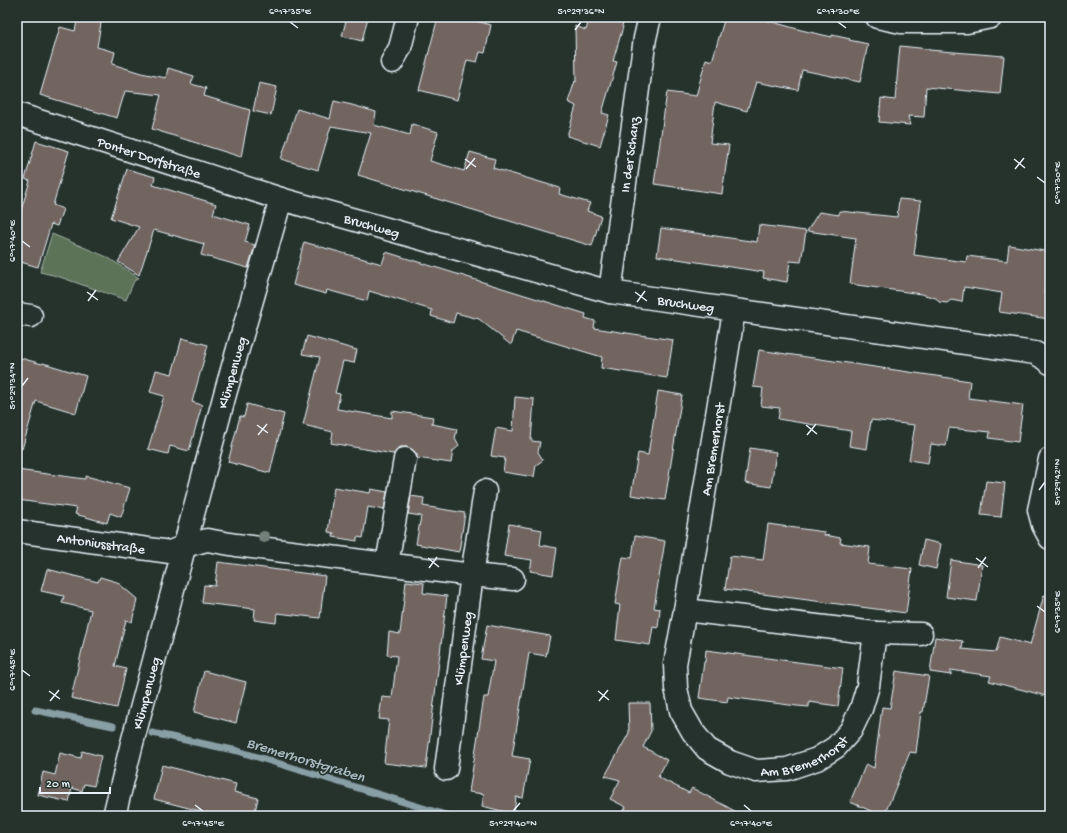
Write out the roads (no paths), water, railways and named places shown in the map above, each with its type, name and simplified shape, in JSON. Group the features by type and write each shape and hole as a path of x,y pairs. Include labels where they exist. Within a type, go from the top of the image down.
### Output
{"street":[{"path":"392,62 400,48 408,17"},
{"name":"In der Schanz","path":"610,292 645,38 650,17"},
{"path":"877,17 901,22 967,22 991,17"},
{"name":"Ponter Dorfstraße","path":"17,114 281,199"},
{"name":"Bruchweg","path":"281,199 610,292 1035,353 1050,363"},
{"name":"Klümpenweg","path":"114,816 225,394 281,199"},
{"name":"Am Bremerhorst","path":"734,310 675,664 676,688 681,711 693,732 707,749 730,762 756,771 787,769 817,759 836,747 851,730 861,709 868,686 875,633"},
{"path":"387,564 405,459"},
{"path":"1050,459 1039,510 1043,525 1050,538"},
{"name":"Klümpenweg","path":"446,769 472,575 485,491"},
{"name":"Antoniusstraße","path":"17,531 170,552 185,546"},
{"path":"185,546 207,540 236,545 513,579"},
{"path":"685,610 875,633 921,634"}],"waterway":[{"name":"Bremerhorstgraben","path":"35,710 113,726"},
{"name":"Bremerhorstgraben","path":"152,733 238,751 449,816"}]}
